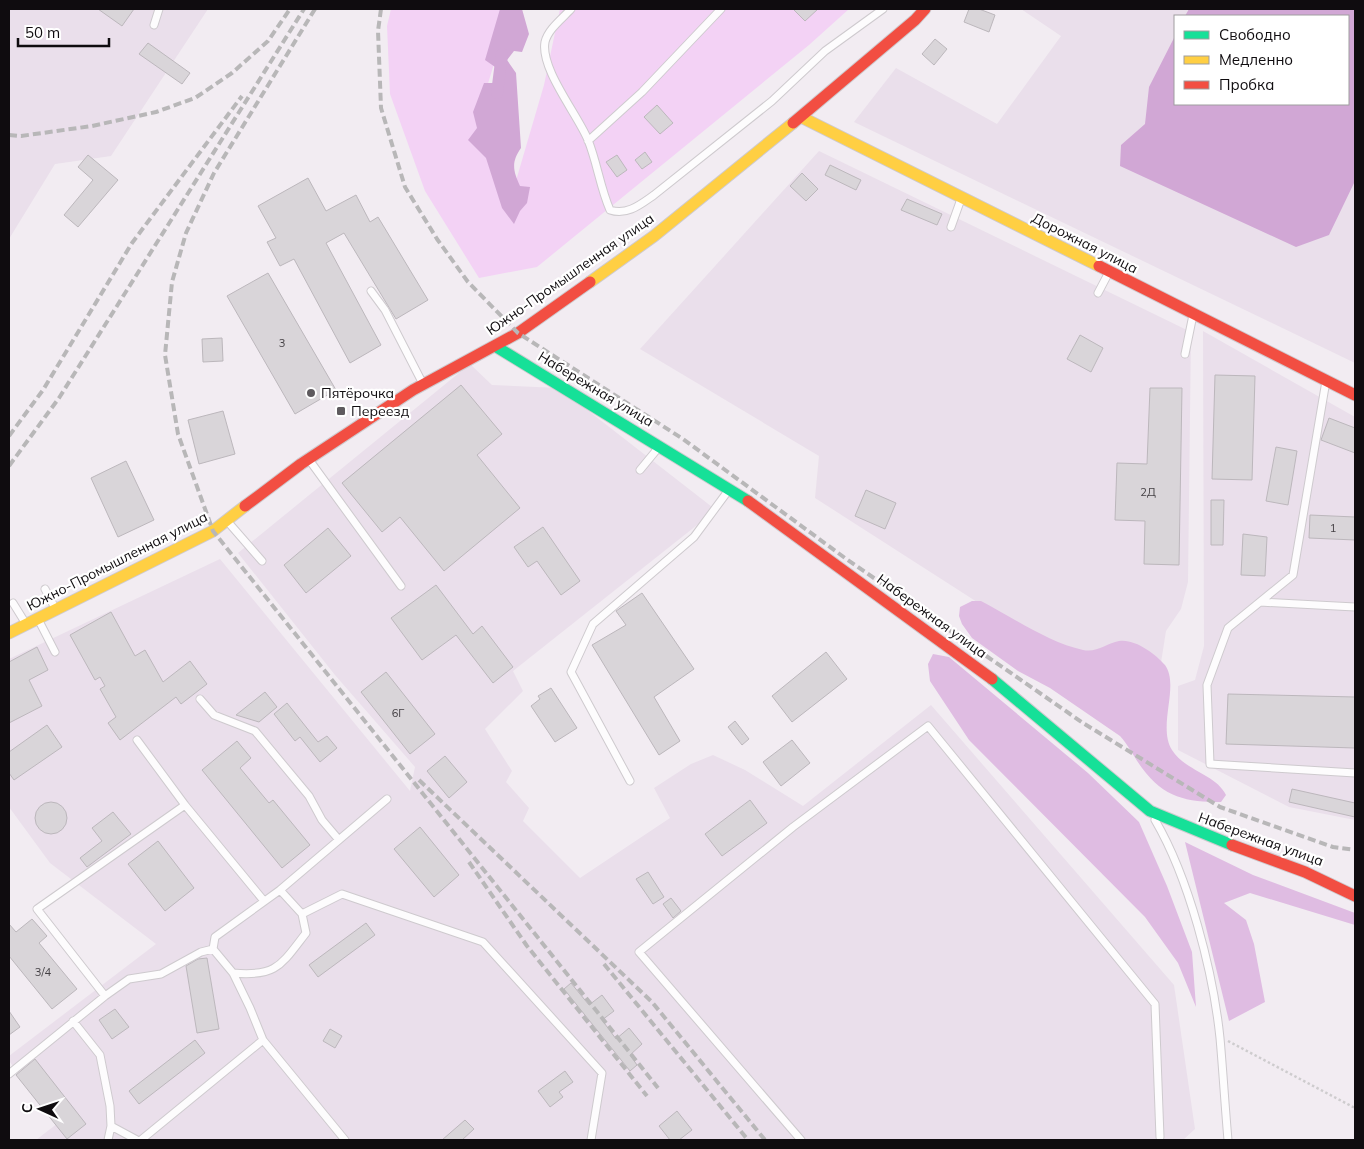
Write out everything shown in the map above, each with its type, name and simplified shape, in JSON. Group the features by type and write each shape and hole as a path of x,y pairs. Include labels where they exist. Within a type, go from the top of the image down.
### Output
{"street":[{"name":"Южно-Промышленная улица","path":"9,632 213,531 309,459 424,384 518,333 654,236 800,117 915,20 925,9"},
{"name":"Дорожная улица","path":"800,117 1355,395"},
{"name":"Набережная улица","path":"495,346 749,501 1002,686 1150,811 1177,824 1327,880 1355,896"}],"lane":[{"path":"154,25 159,9"},
{"path":"571,9 553,29 546,41 545,49 553,77 588,141 610,210 617,212 636,207 735,132 802,75 825,51 883,9"},
{"path":"588,141 642,92 721,9"},
{"path":"951,226 962,198"},
{"path":"1098,293 1109,272"},
{"path":"371,290 385,310 424,384"},
{"path":"1185,354 1194,314"},
{"path":"1326,381 1294,575 1228,628 1207,686 1210,764 1355,773"},
{"path":"640,470 659,446"},
{"path":"309,459 401,586"},
{"path":"630,781 571,672 593,624 694,538 730,489"},
{"path":"227,521 262,561"},
{"path":"45,589 56,610"},
{"path":"1260,602 1355,607"},
{"path":"13,603 26,624"},
{"path":"38,618 55,652"},
{"path":"200,700 214,715 255,731 309,796 322,820 339,840"},
{"path":"801,1140 639,952 793,827 928,726 1155,1004 1160,1137"},
{"path":"137,740 185,805 264,901"},
{"path":"213,949 215,938 280,890 387,799"},
{"path":"104,996 37,909 185,805"},
{"path":"1150,811 1168,842 1194,914 1212,986 1220,1037 1228,1140"},
{"path":"233,973 255,975 281,966 306,933 302,914 280,890"},
{"path":"302,914 342,894 483,942 602,1072 591,1140"},
{"path":"9,1074 104,996 129,979 162,974 201,952 213,949"},
{"path":"213,949 233,973 250,1008 262,1040 346,1140"},
{"path":"73,1021 100,1055 110,1106 111,1126 108,1140"},
{"path":"141,1140 262,1040"},
{"path":"111,1126 137,1140"}],"path":[{"path":"1220,1037 1355,1108"}],"shaded area":[{"path":"9,9 208,9 111,156 55,164 9,239"},
{"path":"391,9 511,9 477,119 508,208 544,85 560,9 849,9 809,45 537,267 479,278 425,191 390,94 387,26"},
{"path":"500,9 522,9 529,34 522,52 514,51 507,60 516,73 521,148 514,162 514,167 520,186 530,187 527,203 520,211 514,224 502,208 486,158 468,140 477,128 473,112 484,83 495,83 500,76 498,69 485,60"},
{"path":"1021,9 1355,9 1355,363 854,122 896,68 997,124 1061,36"},
{"path":"1189,9 1355,9 1355,181 1329,235 1296,247 1120,166 1121,145 1145,124 1149,87 1174,38 1174,105 1349,105 1349,15 1186,15"},
{"path":"819,151 1191,332 1188,582 1181,609 1166,631 1157,688 1077,666 815,498 819,456 640,349"},
{"path":"1203,331 1355,417 1355,820 1289,807 1178,750 1178,686 1195,680 1204,646"},
{"path":"470,364 492,385 559,388 716,510 513,671 523,691 485,729 512,771 506,782 529,808 523,821 580,878 670,818 654,788 691,764 713,755 745,770 803,806 931,705 1174,985 1195,1129 1183,1140 36,1140 58,1123 9,1061 9,1056 156,944 50,863 9,807 9,659 220,559 410,791 415,767 335,675 238,553"},
{"path":"972,601 981,601 1044,636 1070,647 1088,651 1115,642 1125,641 1138,644 1156,656 1165,665 1169,674 1170,695 1167,730 1172,750 1185,763 1208,777 1221,788 1226,795 1221,802 1197,801 1168,792 1150,778 1120,736 1050,688 1018,671 972,638 959,616 960,607"},
{"path":"933,654 949,657 1088,773 1139,822 1167,886 1192,952 1196,1007 1178,963 1145,917 969,740 930,681 928,664"},
{"path":"1185,842 1253,875 1355,913 1355,925 1250,893 1224,903 1246,920 1254,944 1265,1002 1229,1021"}],"building":[{"path":"98,9 134,9 122,26"},
{"path":"793,9 818,9 805,21"},
{"path":"969,9 979,9 995,15 989,32 964,22"},
{"path":"935,39 947,49 934,65 922,54"},
{"path":"148,43 190,73 182,84 139,54"},
{"path":"657,105 673,123 660,134 644,117"},
{"path":"645,152 652,162 642,169 635,160"},
{"path":"88,155 118,180 78,227 64,215 93,180 78,167"},
{"path":"617,155 627,170 617,177 606,162"},
{"path":"830,165 861,180 856,190 825,175"},
{"path":"802,173 818,189 806,201 790,186"},
{"path":"308,178 326,211 356,195 370,222 378,217 428,300 396,319 344,233 326,243 381,345 350,363 294,259 280,266 267,242 276,238 258,206"},
{"path":"907,199 942,214 937,225 901,210"},
{"path":"268,273 336,390 295,414 227,296"},
{"path":"1080,335 1103,348 1091,372 1067,359"},
{"path":"222,338 223,361 203,362 202,339"},
{"path":"1215,375 1255,376 1252,480 1212,479"},
{"path":"461,385 502,434 477,455 520,508 444,571 400,517 382,532 342,483"},
{"path":"1150,388 1182,388 1179,565 1144,564 1145,521 1115,520 1117,463 1147,464"},
{"path":"223,411 235,454 199,464 188,420"},
{"path":"1329,418 1355,428 1355,453 1321,440"},
{"path":"1276,447 1297,451 1288,505 1266,501"},
{"path":"126,461 154,520 118,537 91,478"},
{"path":"866,490 896,503 885,529 855,516"},
{"path":"1211,500 1224,500 1223,545 1211,545"},
{"path":"1310,515 1355,517 1355,540 1309,538"},
{"path":"543,527 580,581 561,595 537,561 528,567 514,547"},
{"path":"328,528 351,556 306,593 284,565"},
{"path":"1243,534 1267,537 1265,576 1241,575"},
{"path":"436,585 473,634 482,626 513,667 493,683 456,635 422,660 391,618"},
{"path":"642,593 694,669 654,697 680,741 659,755 592,645 626,625 616,611"},
{"path":"111,612 135,656 145,650 163,682 190,661 207,684 181,704 176,697 120,740 108,723 116,717 100,689 105,686 100,677 95,680 70,635"},
{"path":"37,647 48,670 29,680 42,706 9,723 9,662"},
{"path":"826,652 847,679 792,722 772,696"},
{"path":"386,672 435,734 410,754 361,692"},
{"path":"551,688 577,728 555,742 531,706 540,699 538,696"},
{"path":"265,692 277,707 259,722 236,715"},
{"path":"1228,694 1355,697 1355,748 1226,744"},
{"path":"287,703 318,742 327,736 337,748 320,762 300,737 295,741 274,714"},
{"path":"735,721 749,739 742,745 728,727"},
{"path":"47,725 62,747 14,780 9,773 9,752"},
{"path":"792,740 810,763 781,786 763,762"},
{"path":"237,741 251,758 240,768 269,803 273,800 310,845 282,868 202,770"},
{"path":"445,756 467,782 449,798 427,771"},
{"path":"1292,789 1355,803 1355,817 1289,802"},
{"path":"750,800 767,823 722,856 705,834"},
{"path":"51,802 57,803 62,807 66,812 66,824 62,829 57,833 51,834 45,833 40,829 36,824 35,818 36,812 40,807 45,803"},
{"path":"113,812 131,834 87,867 80,858 102,841 92,828"},
{"path":"420,827 459,875 434,897 394,849"},
{"path":"158,841 194,888 165,911 128,864"},
{"path":"648,872 664,897 653,904 636,879"},
{"path":"671,898 681,911 673,918 663,904"},
{"path":"32,919 47,936 39,943 77,989 52,1009 9,956 9,924 16,932"},
{"path":"366,923 375,935 318,977 309,965"},
{"path":"207,958 219,1029 197,1033 186,966 198,959"},
{"path":"571,983 589,1005 602,995 614,1011 602,1020 616,1039 629,1028 642,1044 630,1055 637,1065 630,1071 564,989"},
{"path":"115,1009 129,1027 112,1039 99,1020"},
{"path":"9,1011 20,1027 9,1035"},
{"path":"330,1029 342,1036 335,1048 323,1041"},
{"path":"195,1040 205,1053 139,1104 129,1091"},
{"path":"35,1059 86,1124 67,1139 16,1075"},
{"path":"565,1071 573,1082 559,1092 563,1097 550,1107 538,1091"},
{"path":"677,1111 692,1130 679,1140 670,1140 659,1126"},
{"path":"465,1120 474,1129 462,1140 442,1140"}],"waterway":[{"path":"497,93 502,54"}],"railway":[{"path":"9,135 21,136 92,126 156,112 195,98 232,73 268,41 290,9"},
{"path":"9,466 59,398 304,9"},
{"path":"315,9 214,173 186,233 172,282 165,355 178,434 213,531 658,1088"},
{"path":"381,9 378,31 381,108 405,187 437,239 468,282 518,333 683,439 845,558 1083,723 1220,807 1333,847 1355,850"},
{"path":"9,436 43,390 132,243 242,96"},
{"path":"419,780 652,1002 765,1140"},
{"path":"469,862 527,946 647,1096"},
{"path":"604,964 748,1140"}],"traffic: fast":[{"path":"495,346 748,501"},
{"path":"992,679 1150,811 1232,845"}],"traffic: slow":[{"path":"801,117 1099,266"},
{"path":"590,282 654,236 793,123"},
{"path":"9,633 213,531 245,506"}],"traffic: jam":[{"path":"793,123 915,20 925,9"},
{"path":"1099,266 1355,395"},
{"path":"245,506 301,464 413,390 518,333 590,282"},
{"path":"748,501 992,679"},
{"path":"1232,845 1305,872 1355,896"}],"place":[{"name":"Пятёрочка","path":"311,393"},
{"name":"Переезд","path":"341,411"}]}
